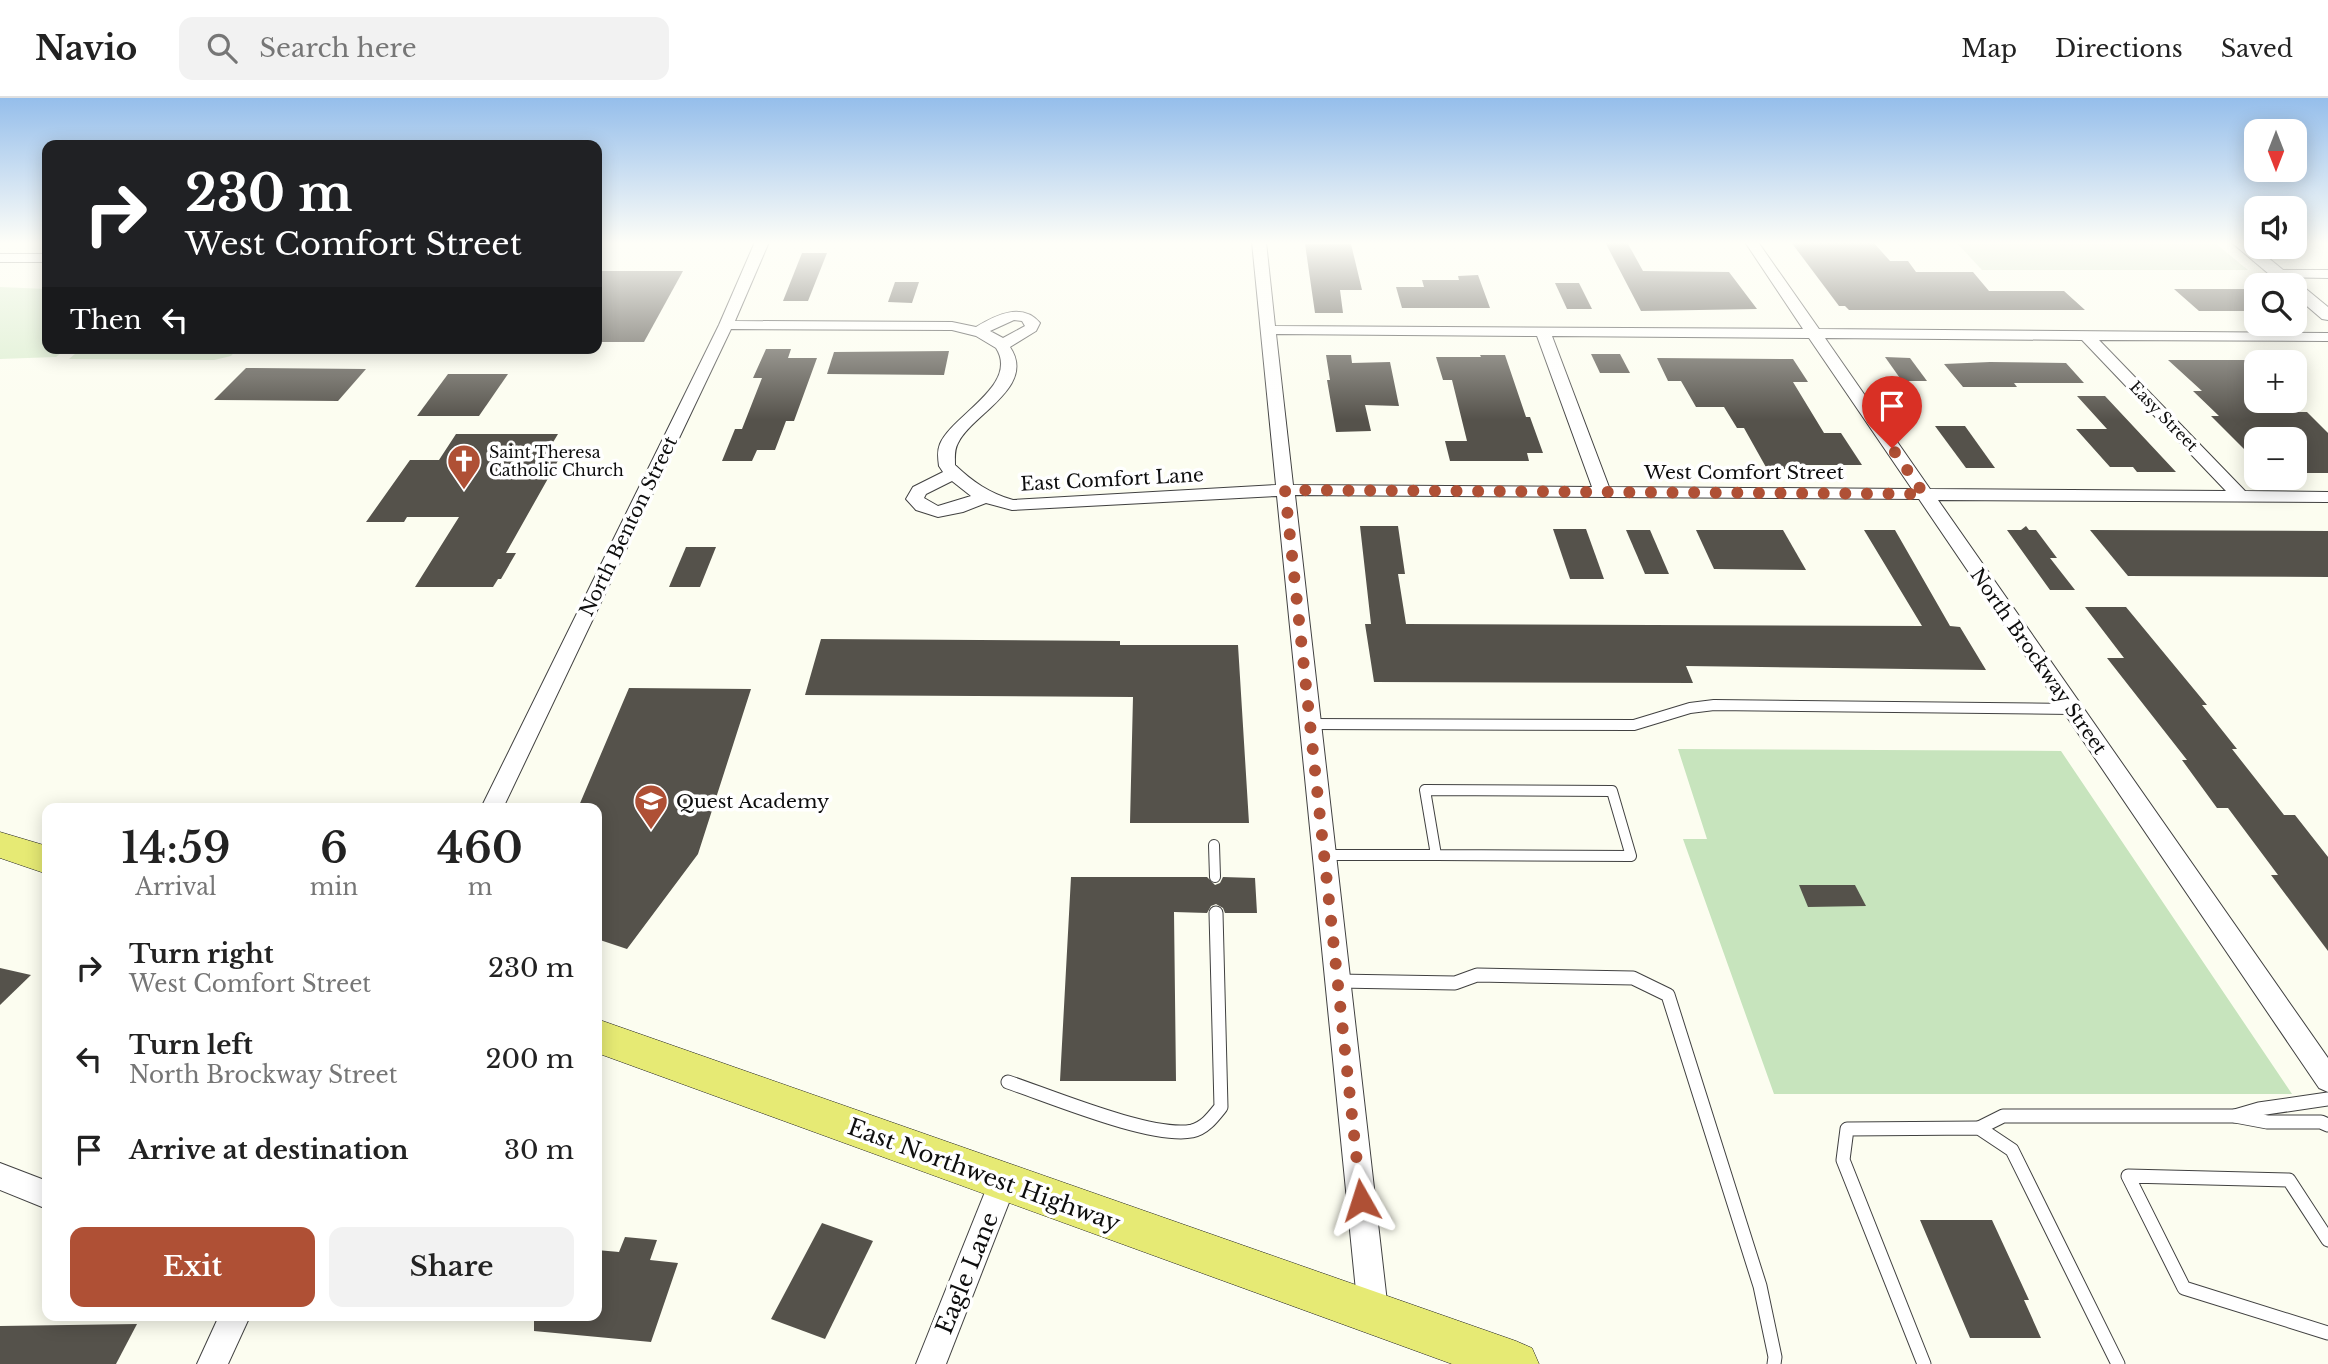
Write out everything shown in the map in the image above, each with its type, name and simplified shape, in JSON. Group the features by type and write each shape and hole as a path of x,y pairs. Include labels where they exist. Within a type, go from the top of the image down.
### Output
{"main road":[{"path":"0,845 42,858"},
{"name":"East Northwest Highway","path":"602,1038 1516,1364"}],"street":[{"name":"North Benton Street","path":"494,803 736,301"},
{"path":"1265,301 1373,1311"},
{"name":"North Brockway Street","path":"1791,301 2328,1080"},
{"path":"2311,301 2328,315"},
{"path":"980,331 1004,317 1029,318 1031,328 1004,344"},
{"path":"726,325 952,326 980,331 1004,344 1009,353 1010,367 996,393 960,428 947,446 947,466 964,485 984,497"},
{"path":"1268,330 2328,337"},
{"path":"1543,333 1602,492"},
{"name":"Easy Street","path":"2087,336 2240,496"},
{"path":"954,473 919,491 915,499 918,504 927,512 943,512 984,497"},
{"name":"West Comfort Street","path":"1285,490 2328,497"},
{"name":"East Comfort Lane","path":"984,497 1012,505 1285,490"},
{"path":"0,1176 42,1193"},
{"name":"Eagle Lane","path":"931,1364 1003,1182"},
{"path":"212,1364 233,1321"}],"lane":[{"path":"1310,724 1634,725 1690,708 1714,705 2072,709"},
{"path":"1324,855 1436,856 1631,856 1612,791 1425,790 1436,856"},
{"path":"1214,845 1214,877"},
{"path":"1009,1082 1158,1130 1191,1131 1208,1124 1221,1107 1216,913"},
{"path":"1338,981 1455,983 1477,975 1633,978 1668,995 1760,1286 1775,1357 1774,1364"},
{"path":"2235,1116 2257,1107 2307,1105 2328,1099"},
{"path":"1924,1364 1843,1160 1847,1129 1979,1128 2003,1116 2235,1116 2267,1122 2321,1122 2328,1125"},
{"path":"1979,1128 2012,1150 2118,1364"},
{"path":"2328,1240 2289,1180 2128,1176 2184,1287 2328,1333"}],"green space":[{"path":"0,301 42,301 42,354 60,354 56,357 0,359"},
{"path":"75,354 233,354 214,360 69,359"},
{"path":"1678,749 2061,751 2292,1094 1774,1094 1683,839 1707,839"}],"building":[{"path":"602,301 666,301 644,342 602,342"},
{"path":"888,301 913,301 912,303"},
{"path":"1313,301 1341,301 1343,313 1315,313"},
{"path":"1400,301 1487,301 1490,308 1402,308"},
{"path":"1563,301 1588,301 1592,309 1567,309"},
{"path":"1636,301 1751,301 1757,309 1641,311"},
{"path":"1835,301 2075,301 2085,310 1849,310 1845,306 1839,306"},
{"path":"2188,301 2244,301 2244,311 2199,311"},
{"path":"766,349 791,349 788,358 817,358 794,421 786,421 775,450 757,450 752,461 722,461 735,429 742,429 762,378 753,378"},
{"path":"949,351 944,375 827,374 834,352"},
{"path":"1591,354 1620,354 1630,373 1600,373"},
{"path":"1326,355 1351,355 1352,363 1390,362 1399,406 1365,405 1371,431 1336,432 1327,380 1330,380"},
{"path":"1480,355 1505,355 1526,417 1530,417 1543,453 1527,453 1529,461 1450,461 1445,441 1467,441 1452,380 1443,380 1436,357 1481,357"},
{"path":"1885,357 1910,358 1927,381 1902,381"},
{"path":"1657,358 1793,359 1808,382 1793,382 1824,433 1841,433 1862,465 1798,465 1800,469 1767,469 1744,428 1737,428 1724,407 1696,407 1681,381 1668,381"},
{"path":"2168,360 2244,360 2244,413 2307,412 2328,433 2328,473 2307,473 2307,427 2244,427 2244,449 2211,416 2219,416 2193,391 2202,391"},
{"path":"2066,363 2084,383 2014,383 2017,387 1963,387 1944,364"},
{"path":"246,368 366,369 338,401 214,400"},
{"path":"448,374 508,374 479,416 417,416"},
{"path":"2077,396 2105,396 2176,472 2137,472 2133,467 2110,467 2076,429 2107,429"},
{"path":"1935,426 1965,426 1995,468 1966,468"},
{"name":"Saint Theresa Catholic Church","path":"456,434 558,434 543,459 559,459 506,553 516,553 501,579 498,579 493,587 415,587 459,517 407,517 404,522 366,522 410,460 439,460"},
{"path":"1360,526 1398,526 1405,574 1398,574 1406,624 1922,626 1864,530 1895,530 1950,626 1960,627 1986,670 1686,666 1693,683 1374,682 1365,624 1371,624"},
{"path":"2026,526 2029,530 2036,530 2057,558 2050,558 2075,590 2050,590 2007,530 2021,530"},
{"path":"1553,529 1586,529 1604,579 1570,579"},
{"path":"1626,530 1650,530 1669,574 1645,574"},
{"path":"1696,530 1783,530 1806,570 1714,569"},
{"path":"2090,530 2328,531 2328,577 2128,576"},
{"path":"686,547 716,547 700,587 669,587"},
{"path":"2085,607 2126,607 2207,705 2202,705 2237,749 2232,749 2284,815 2295,815 2328,857 2328,951 2271,875 2278,875 2228,808 2217,808 2182,760 2187,760 2107,658 2124,658"},
{"path":"821,639 1120,641 1120,645 1238,645 1249,823 1130,823 1133,697 805,695"},
{"name":"Quest Academy","path":"629,688 751,689 698,854 627,949 602,941 602,803 580,803"},
{"path":"1071,877 1207,877 1215,885 1220,883 1223,877 1255,878 1257,913 1225,913 1223,908 1216,904 1211,906 1207,913 1174,912 1176,1081 1060,1081"},
{"path":"1799,885 1855,885 1866,906 1808,907"},
{"path":"0,968 31,975 0,1005"},
{"path":"1920,1220 1992,1220 2029,1300 2024,1300 2041,1338 1970,1338"},
{"path":"822,1223 873,1241 825,1339 771,1319"},
{"path":"625,1237 657,1240 650,1260 678,1263 651,1342 534,1331 534,1321 602,1321 602,1250 619,1252"},
{"path":"137,1324 116,1364 0,1364 0,1326"}],"place":[{"name":"Saint Theresa Catholic Church","path":"464,491"},
{"name":"Quest Academy","path":"651,831"}],"route":[{"path":"1361,1200 1285,490 1924,494 1892,448"}]}
